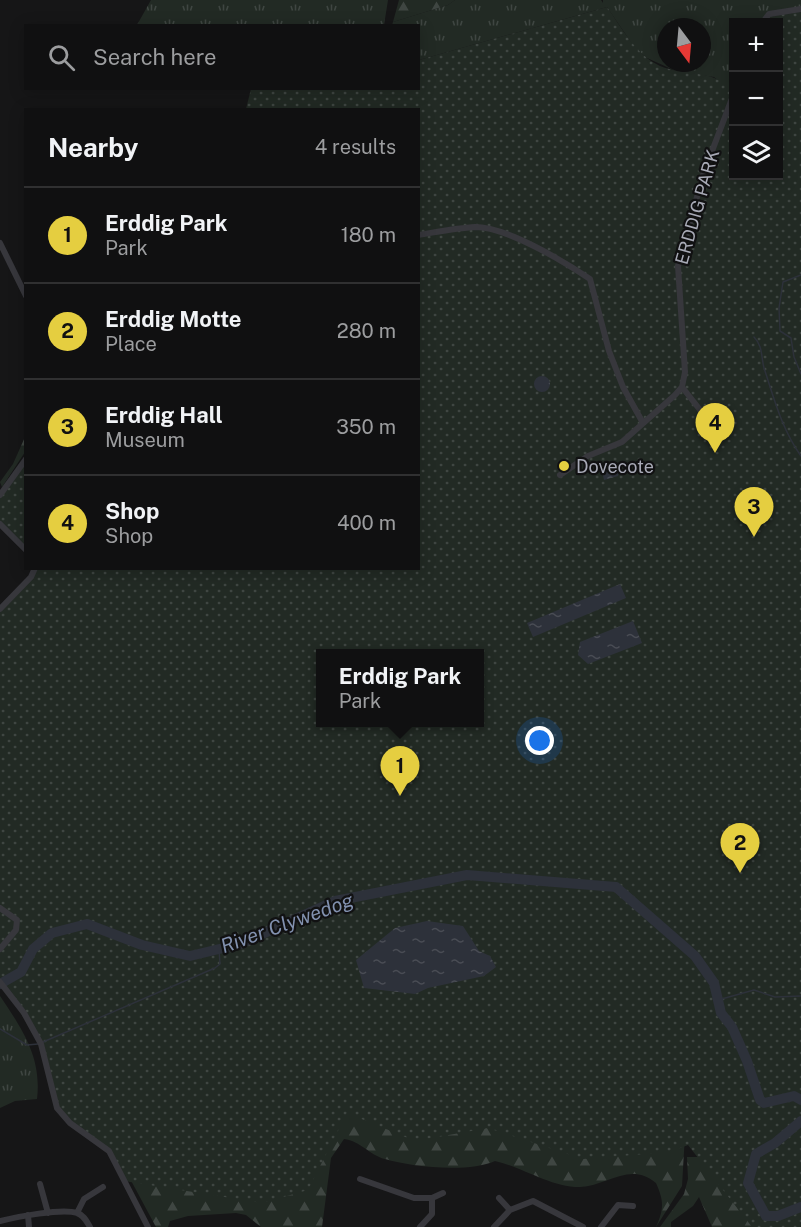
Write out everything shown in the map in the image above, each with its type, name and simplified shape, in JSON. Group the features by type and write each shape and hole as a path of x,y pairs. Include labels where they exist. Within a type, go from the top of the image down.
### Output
{"street":[{"path":"766,18 770,14 801,9"},
{"name":"ERDDIG PARK","path":"682,387 685,372 678,266 704,175 729,107"},
{"path":"420,235 477,227 492,230 562,261 590,279 609,351 623,387 643,423"},
{"path":"0,243 24,292"},
{"path":"560,475 588,456 621,442 682,387 708,420"},
{"path":"0,495 24,462"},
{"path":"0,524 24,548"},
{"path":"0,609 31,577 34,570"},
{"path":"0,908 17,920 16,930 0,949"},
{"path":"0,982 24,1013 40,1043 57,1108 64,1119 109,1151 148,1227"},
{"path":"360,1179 414,1198 432,1198 443,1193"},
{"path":"40,1184 48,1214"},
{"path":"77,1213 84,1199 103,1187"},
{"path":"420,1227 432,1214 432,1198"},
{"path":"499,1198 510,1210"},
{"path":"494,1227 510,1210 532,1201 583,1227"},
{"path":"601,1227 618,1205 633,1206"},
{"path":"0,1221 28,1215 77,1213 85,1218 90,1227"},
{"path":"28,1215 29,1227"}],"green space":[{"path":"151,0 388,0 384,24 138,24"},
{"path":"399,0 455,0 448,5 393,22"},
{"path":"455,0 601,0 603,3 603,0 801,0 801,9 775,18 729,18 729,89 714,77 682,72 711,72 711,18 657,18 657,62 635,48 607,7 420,60 420,24 392,24 448,5"},
{"path":"607,7 636,48 657,64 657,72 688,72 709,76 729,88 729,180 783,180 783,18 766,18 769,14 801,9 801,1227 752,1227 688,1145 670,1152 583,1159 488,1128 415,1141 347,1113 308,1190 262,1203 124,1181 109,1151 70,1123 57,1108 41,1044 0,982 0,609 34,570 420,570 420,108 246,108 251,90 420,90 420,60"},
{"path":"24,439 24,454 2,487 0,482 13,464"},
{"path":"24,460 24,549 0,524 0,495"},
{"path":"0,996 29,1044 38,1084 37,1099 15,1101 0,1108"},
{"path":"316,1105 685,1134 682,1186 656,1227 662,1210 662,1200 656,1183 637,1174 618,1176 590,1186 569,1186 495,1161 484,1165 456,1168 396,1162 379,1157 355,1142 344,1139 331,1158 322,1227 261,1227 246,1215 236,1213 188,1216 170,1221 168,1227 156,1227 113,1147"},
{"path":"687,1157 699,1157 770,1227 712,1227 699,1197 693,1206 671,1222 671,1227 660,1227 684,1194 688,1179"}],"water":[{"path":"539,376 545,376 550,384 548,390 539,392 534,387 534,381"},
{"path":"614,467 619,471 618,476 604,480 602,471"},
{"path":"620,584 626,598 533,637 527,623"},
{"path":"633,621 642,643 588,664 578,655 580,642"},
{"path":"427,921 463,926 479,951 490,956 496,967 484,976 428,988 415,994 364,988 356,960 395,928"}],"waterway":[{"path":"801,275 783,282 779,308 780,331 791,338 794,357 801,374"},
{"path":"754,337 760,348 779,413 801,456"},
{"name":"River Clywedog","path":"0,984 21,972 33,949 52,933 87,924 142,945 190,956 240,944 335,901 467,875 616,887 695,956 714,983 721,1013 732,1027 747,1061 760,1100 764,1103 794,1096 801,1100"},
{"path":"43,1042 215,968 220,964 219,949"},
{"path":"718,1000 754,990 775,997 801,996"},
{"path":"0,1029 27,1045 38,1044"},
{"name":"River Clywedog","path":"801,1121 775,1143 756,1154 748,1183 766,1216 778,1216 801,1207"}],"place":[{"name":"Shop","path":"715,453"},
{"name":"Dovecote","path":"564,466"},
{"name":"Erddig Hall","path":"754,537"},
{"name":"Erddig Park","path":"400,796"},
{"name":"Erddig Motte","path":"740,873"}]}
